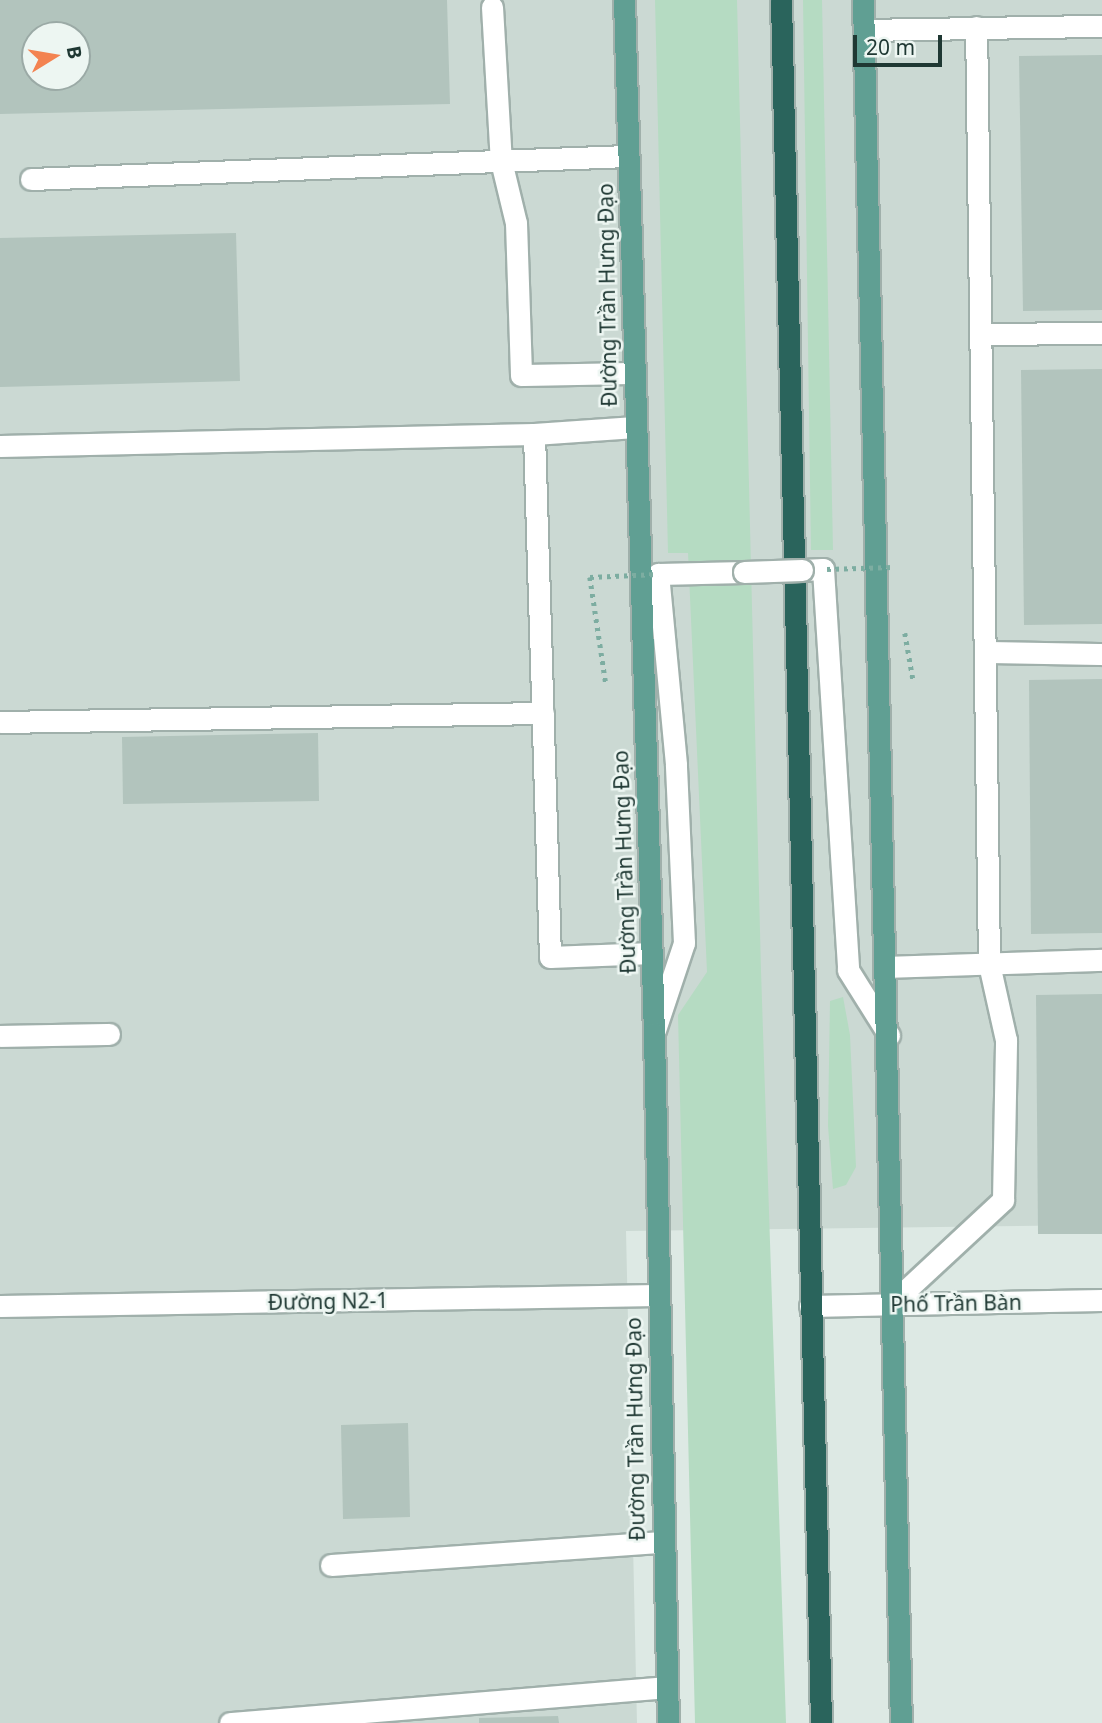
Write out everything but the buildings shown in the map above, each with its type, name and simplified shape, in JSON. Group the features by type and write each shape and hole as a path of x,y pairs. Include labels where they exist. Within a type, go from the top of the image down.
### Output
{"highway":[{"path":"781,0 821,1723"}],"main road":[{"name":"Đường Trần Hưng Đạo","path":"624,0 652,953 662,1542 668,1723"},
{"path":"863,0 889,1035 891,1304 901,1723"}],"street":[{"path":"492,7 501,161 516,223 521,375 633,373"},
{"path":"864,30 1102,26"},
{"path":"891,1304 1003,1200 1006,1040 989,964 976,27"},
{"path":"31,179 628,156"},
{"path":"980,334 1102,332"},
{"path":"0,446 534,434 635,427"},
{"path":"534,434 550,957 652,953"},
{"path":"654,1033 684,943 679,809 658,575 823,569 848,970 889,1035"},
{"path":"986,652 1102,654"},
{"path":"0,722 543,713"},
{"path":"887,967 1102,960"},
{"path":"0,1036 109,1034"},
{"name":"Đường N2-1","path":"0,1306 657,1295"},
{"name":"Phố Trần Bàn","path":"810,1306 1102,1300"},
{"path":"331,1565 662,1542"},
{"path":"230,1723 667,1687"}],"path":[{"path":"823,569 892,567"},
{"path":"606,684 590,577 658,575"}],"shaded area":[{"path":"0,0 1102,0 1102,1225 626,1231 637,1723 0,1723"}],"green space":[{"path":"655,0 737,0 761,971 786,1723 695,1723 678,1015 707,972 688,553 668,553"},
{"path":"803,0 822,0 833,550 811,550"},
{"path":"843,997 850,1035 856,1167 846,1185 833,1189 828,1126 830,1001"}]}
